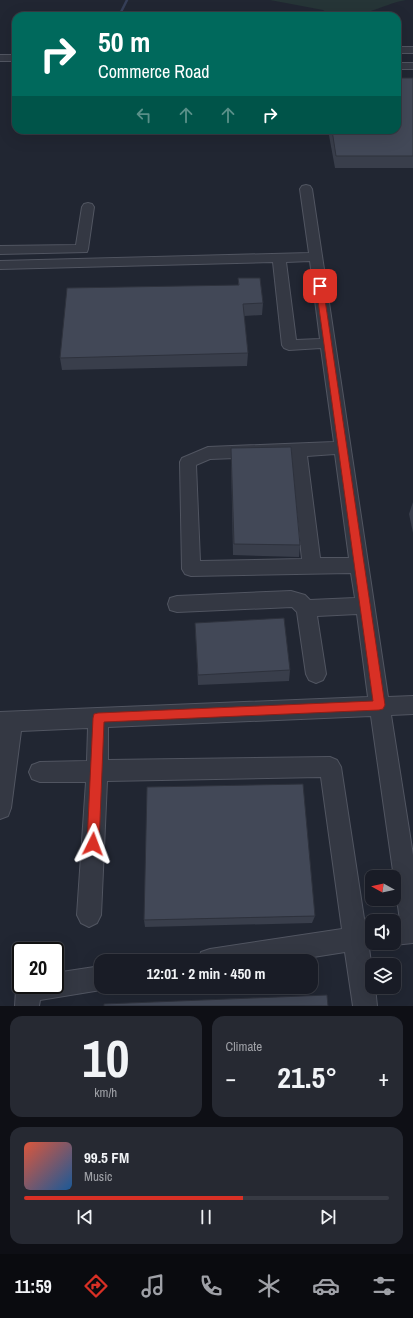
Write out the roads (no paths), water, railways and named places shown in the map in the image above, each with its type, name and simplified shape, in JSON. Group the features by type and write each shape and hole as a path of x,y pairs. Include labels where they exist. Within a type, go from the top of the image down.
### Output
{"street":[{"path":"401,50 413,50"},
{"path":"0,58 12,58"},
{"path":"401,66 413,66"},
{"path":"306,189 379,705 413,931 401,932"},
{"path":"0,250 82,249 88,207"},
{"path":"0,265 316,257"},
{"path":"279,258 289,345 328,344"},
{"path":"342,448 208,453 188,462 191,569 360,565"},
{"path":"298,450 312,566"},
{"path":"177,604 291,599 298,601 306,608 316,674"},
{"path":"306,608 365,606"},
{"path":"0,808 6,722 379,705 413,705"},
{"path":"89,915 97,771 98,718"},
{"path":"40,772 330,767 364,937 365,1006"},
{"path":"255,954 364,937"},
{"path":"27,1006 28,990 94,979"}],"waterway":[{"path":"121,12 127,0"}]}
